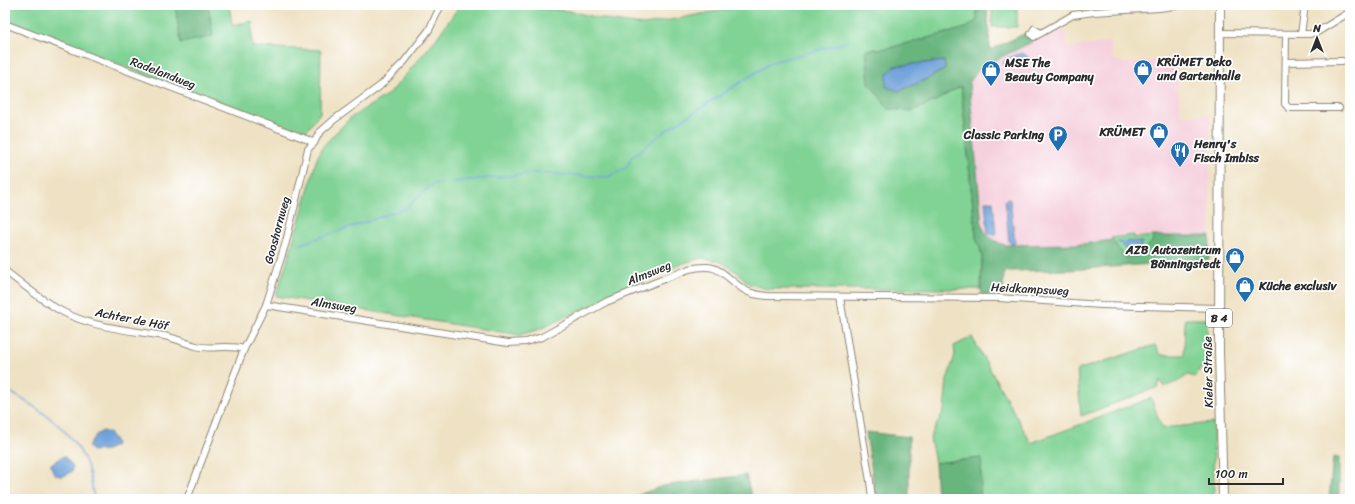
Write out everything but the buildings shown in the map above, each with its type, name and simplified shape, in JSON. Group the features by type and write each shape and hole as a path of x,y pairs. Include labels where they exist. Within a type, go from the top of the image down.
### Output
{"main road":[{"name":"Kieler Straße","path":"1220,5 1219,308 1223,499"}],"street":[{"name":"Gooshornweg","path":"187,499 244,349 266,305 286,242 308,149 314,143 319,134 335,119 380,86 404,62 428,30 441,5"},
{"path":"1041,33 1073,15 1182,5"},
{"path":"1300,34 1305,5"},
{"path":"1220,33 1310,34 1319,31 1350,12"},
{"name":"Radelandweg","path":"5,24 314,143"},
{"path":"1286,34 1285,104 1289,108 1339,108"},
{"path":"1286,62 1342,61"},
{"name":"Almsweg","path":"266,305 508,343 526,342 542,337 606,302 689,268 700,266 711,267 723,272 743,289 754,294 767,296 840,296"},
{"name":"Achter de Höf","path":"5,272 54,307 91,323 107,327 166,336 197,346 231,346 244,349"},
{"path":"840,296 872,499"},
{"name":"Heidkampsweg","path":"840,296 1001,298 1101,305 1219,308"}],"shaded area":[{"path":"1064,26 1067,48 1110,42 1112,59 1126,63 1154,60 1177,60 1181,115 1210,115 1210,236 1154,236 1083,244 1004,245 986,235 982,225 969,83 981,67"}],"green space":[{"path":"5,5 175,5 181,43 213,36 208,5 229,5 232,25 252,21 252,47 321,50 320,113 305,133 11,25 5,21"},
{"path":"175,5 208,5 213,36 181,43"},
{"path":"460,5 509,5 569,11 613,21 644,25 748,5 976,5 977,20 966,28 889,48 866,50 869,83 890,109 913,111 937,100 961,86 976,237 982,255 981,289 766,289 749,284 737,272 719,261 701,258 681,264 540,329 520,335 276,296 316,161 323,146 350,118 390,93 436,39"},
{"path":"976,5 987,5 990,50 1026,33 1032,42 981,67 969,83 982,225 986,233 1004,245 1083,244 1112,240 1125,257 1138,256 1152,242 1154,236 1210,236 1209,260 1069,270 1004,271 1003,295 982,295 982,255 976,237 961,86 937,100 913,111 889,109 869,83 866,50 889,48 966,28 977,20","holes":["944,61 945,69 925,80 899,91 894,66"]},
{"path":"992,5 1017,5 1017,27 992,27"},
{"path":"1134,235 1134,238 1154,236 1152,242 1138,256 1125,257 1111,238"},
{"path":"1185,319 1207,319 1207,359 1195,377 1188,375 1179,381 1164,387 1160,380 1158,387 1081,416 1077,370 1155,345 1161,355 1184,355"},
{"path":"972,337 1031,443 1151,398 1162,428 1213,423 1214,499 980,499 981,458 935,463 930,438 944,410 947,380 955,355 954,346"},
{"path":"866,432 909,437 909,499 876,499"},
{"path":"1333,457 1339,458 1339,499 1329,499"},
{"path":"982,458 980,499 937,499 935,463"},
{"path":"746,475 752,499 628,499 662,486"}],"water":[{"path":"1021,53 1028,58 1029,61 1002,64 1006,59"},
{"path":"944,61 945,69 925,80 899,91 886,87 887,74 894,66"},
{"path":"1009,199 1015,242 1013,245 1009,242 1005,200"},
{"path":"985,201 993,201 996,234 988,234"},
{"path":"1117,241 1142,242 1137,255 1134,255 1128,252"},
{"path":"103,431 112,437 116,443 115,446 106,450 92,451 88,446 96,435"},
{"path":"64,456 73,466 72,471 69,474 59,476 52,469 51,464"}],"waterway":[{"path":"301,244 406,208 433,184 536,173 608,177 626,168 632,157 665,131 772,62 848,42"},
{"path":"5,389 51,418 70,437 87,464 94,499"}],"place":[{"name":"KRÜMET Deko und Gartenhalle","path":"1143,86"},
{"name":"MSE The Beauty Company","path":"991,87"},
{"name":"KRÜMET","path":"1159,149"},
{"name":"Classic Parking","path":"1058,152"},
{"name":"Henry's Fisch Imbiss","path":"1180,168"},
{"name":"AZB Autozentrum Bönningstedt","path":"1235,274"},
{"name":"Küche exclusiv","path":"1245,303"}]}
